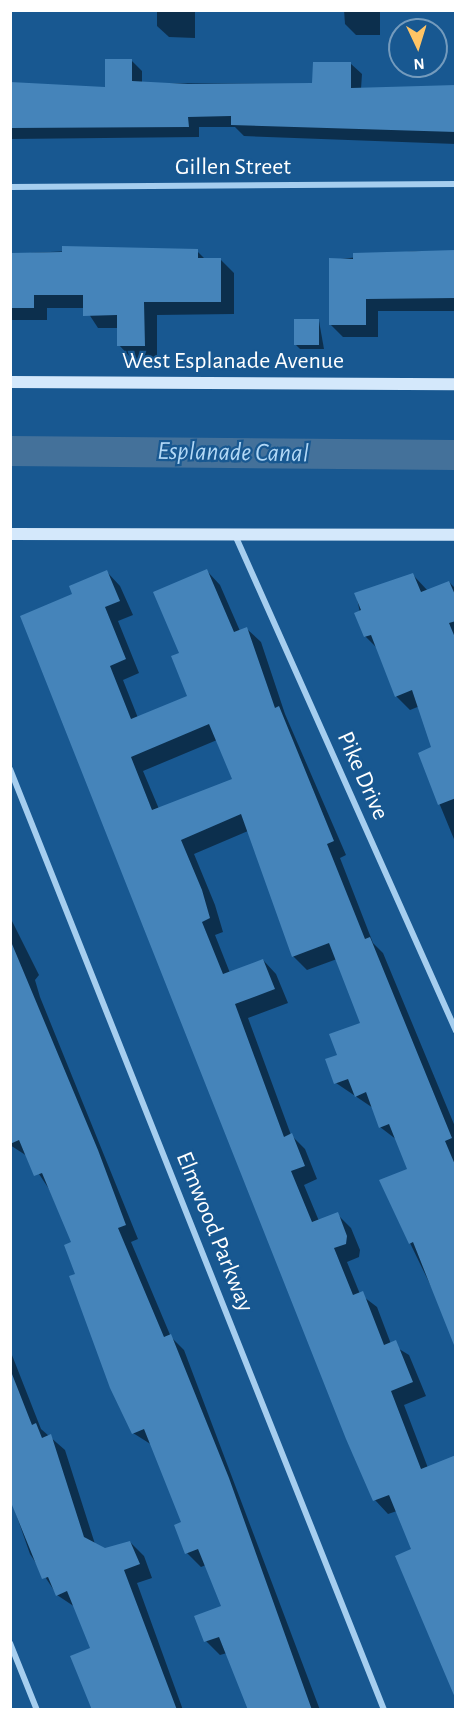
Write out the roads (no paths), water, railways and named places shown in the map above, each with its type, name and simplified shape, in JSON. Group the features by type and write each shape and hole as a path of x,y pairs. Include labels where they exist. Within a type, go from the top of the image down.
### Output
{"main road":[{"name":"West Esplanade Avenue","path":"10,382 456,384"},
{"path":"10,534 456,535"}],"street":[{"name":"Gillen Street","path":"10,187 456,184"},
{"name":"Pike Drive","path":"235,534 456,1031"},
{"name":"Elmwood Parkway","path":"10,769 384,1710"},
{"path":"10,1643 37,1710"}],"waterway":[{"name":"Esplanade Canal","path":"10,451 456,455"}]}
